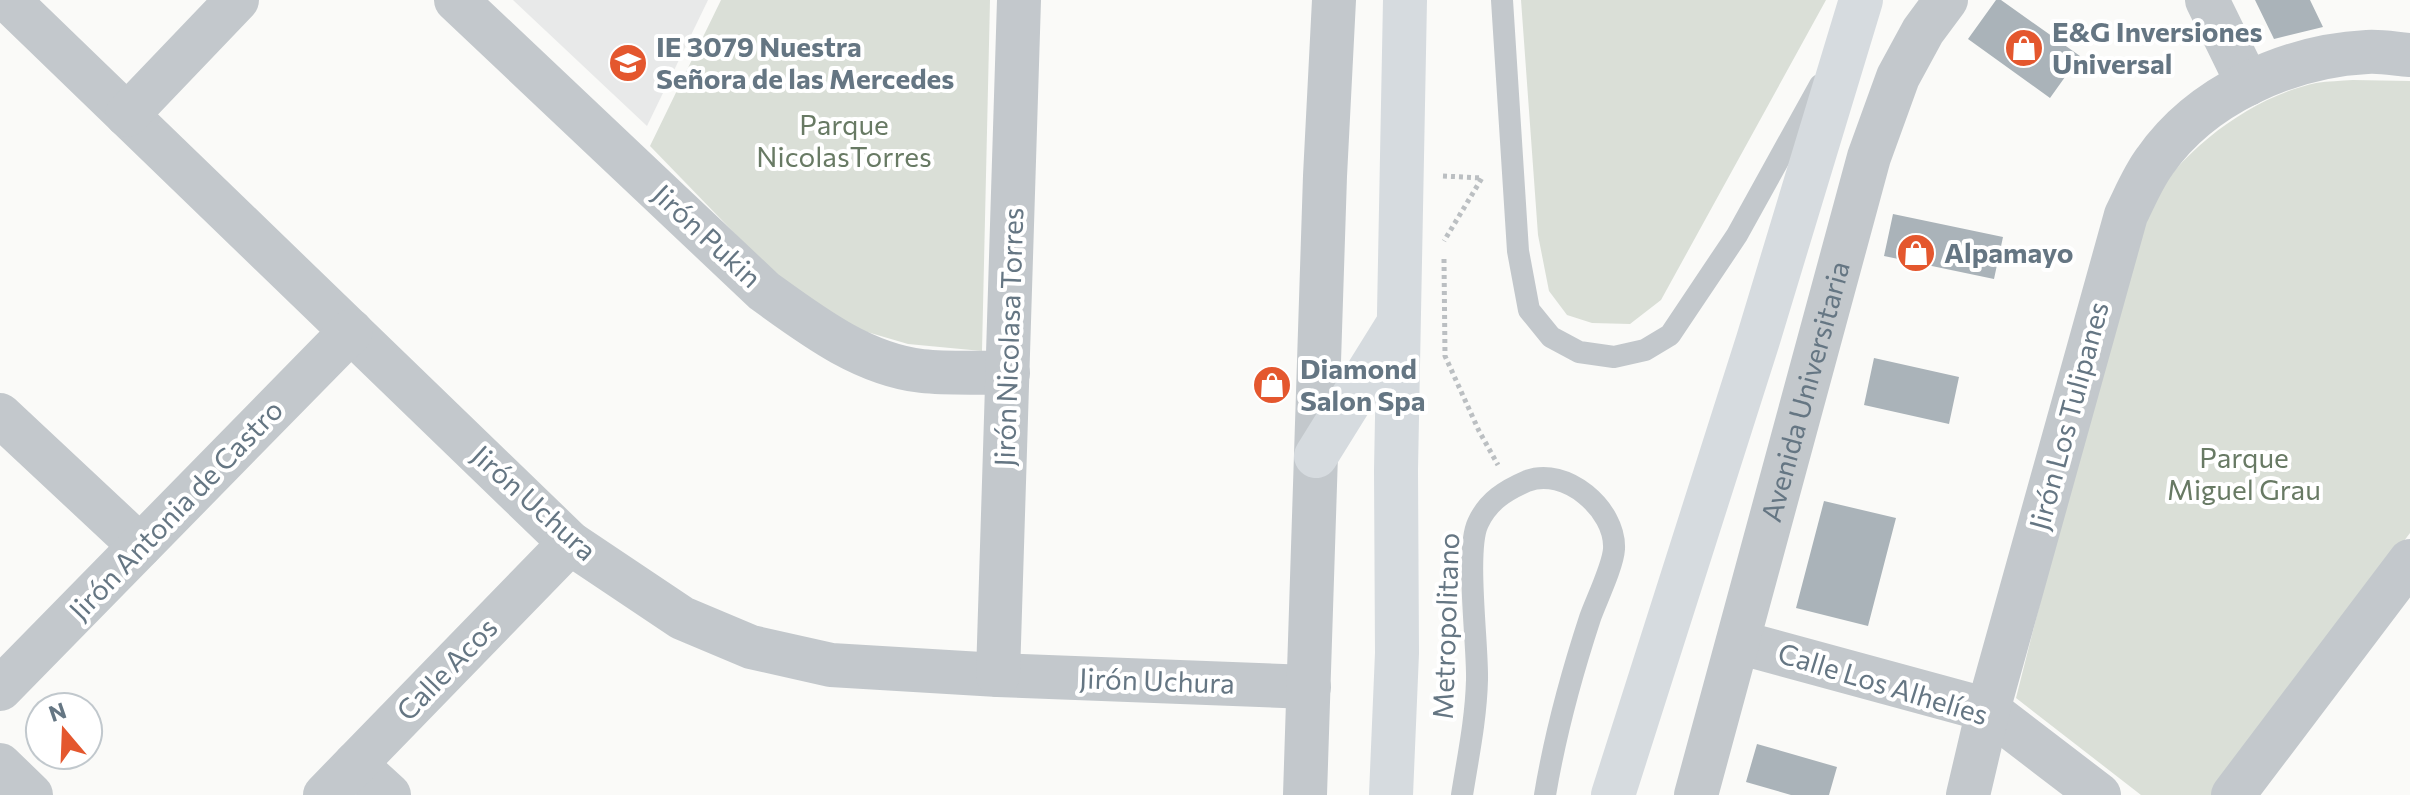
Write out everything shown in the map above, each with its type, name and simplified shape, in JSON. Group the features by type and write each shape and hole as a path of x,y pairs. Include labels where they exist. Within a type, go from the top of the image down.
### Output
{"main road":[{"path":"1391,795 1397,653 1396,470 1405,0"},
{"name":"Avenida Universitaria","path":"1613,795 1856,20 1872,0"},
{"path":"1316,456 1399,322"}],"street":[{"name":"Jirón Uchura","path":"8,0 570,543 682,618 751,647 831,665 1309,687"},
{"path":"127,115 237,0"},
{"name":"Jirón Pukin","path":"456,0 764,291 815,328 865,356 920,371 1008,373"},
{"name":"Jirón Nicolasa Torres","path":"998,675 1019,0"},
{"path":"1305,795 1334,0"},
{"name":"Avenida Universitaria","path":"1696,795 1869,157 1898,77 1923,31 1946,0"},
{"path":"2207,0 2248,84"},
{"name":"Jirón Los Tulipanes","path":"1968,795 1988,710 2126,215 2154,162 2183,128 2248,84 2307,61 2368,52 2410,55"},
{"name":"Jirón Antonia de Castro","path":"0,689 351,331"},
{"path":"0,415 140,546"},
{"name":"Calle Acos","path":"325,795 570,543"},
{"path":"2233,795 2410,561"},
{"name":"Calle Los Alhelíes","path":"1738,642 1988,710 2099,795"},
{"path":"355,764 389,795"},
{"path":"0,765 31,795"}],"lane":[{"path":"1502,0 1518,251 1529,310 1551,337 1579,352 1614,357 1645,350 1670,335 1737,235 1856,20"},
{"name":"Metropolitano","path":"1462,795 1477,680 1473,546 1477,523 1501,492 1533,479 1566,482 1596,501 1609,523 1614,550 1569,686 1545,795"}],"path":[{"path":"1482,178 1444,239 1445,356 1492,454"}],"shaded area":[{"name":"IE 3079 Nuestra Señora de las Mercedes","path":"513,0 708,0 647,126"}],"green space":[{"name":"Parque NicolasTorres","path":"721,0 990,0 982,351 908,344 850,327 774,274 650,146"},
{"path":"1521,0 1826,0 1661,300 1630,324 1592,323 1567,315 1549,291 1538,235"},
{"name":"Parque Miguel Grau","path":"2410,81 2410,533 2213,795 2141,795 2016,698 2132,239 2146,209 2163,184 2180,164 2221,128 2267,100 2292,90 2316,83"}],"building":[{"name":"E&G Inversiones Universal","path":"1996,0 2001,0 2080,56 2050,98 1968,39"},
{"path":"2255,0 2310,0 2323,27 2274,39"},
{"path":"1893,214 2003,237 1994,279 1884,256"},
{"path":"1874,358 1959,377 1949,424 1864,405"},
{"path":"1824,501 1896,518 1868,626 1796,608"},
{"path":"1757,744 1837,767 1829,795 1791,795 1746,782"}],"place":[{"name":"E&G Inversiones Universal","path":"2024,48"},
{"name":"IE 3079 Nuestra Señora de las Mercedes","path":"628,63"},
{"name":"Alpamayo","path":"1916,253"},
{"name":"Diamond Salon Spa","path":"1272,385"}]}
